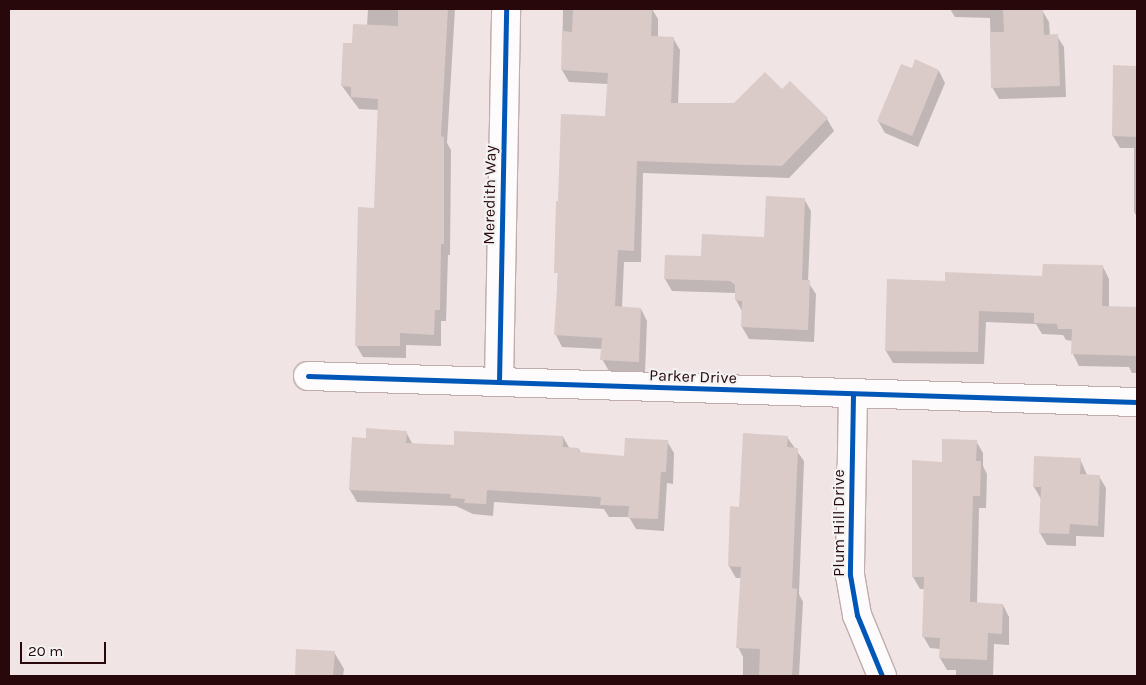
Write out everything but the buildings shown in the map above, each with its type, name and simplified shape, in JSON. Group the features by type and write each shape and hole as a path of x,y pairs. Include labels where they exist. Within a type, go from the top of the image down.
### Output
{"street":[{"name":"Meredith Way","path":"499,382 506,9"},
{"name":"Parker Drive","path":"308,376 853,395 1137,402"},
{"name":"Plum Hill Drive","path":"853,395 850,575 857,615 882,676"}],"cycle path":[{"path":"499,382 506,9"},
{"path":"308,376 1137,402"},
{"path":"853,395 850,575 857,615 882,676"}]}
